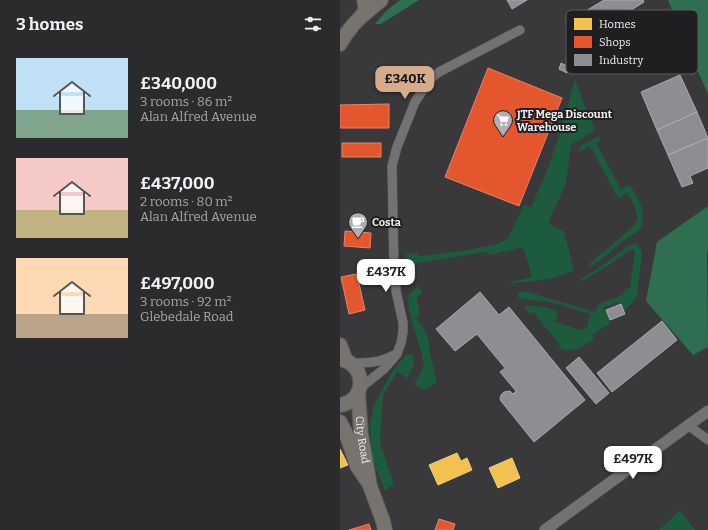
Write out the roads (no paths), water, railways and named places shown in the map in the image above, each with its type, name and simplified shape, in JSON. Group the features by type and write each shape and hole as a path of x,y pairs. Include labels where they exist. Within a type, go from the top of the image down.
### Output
{"main road":[{"path":"340,44 365,9 364,0"},
{"path":"340,24 348,26 359,19 381,0"},
{"name":"City Road","path":"340,345 346,361 356,369 360,381 361,434 370,486 383,520 385,530"},
{"path":"340,405 350,402 359,391"},
{"name":"City Road","path":"340,422 347,436 357,466 370,486"}],"street":[{"path":"359,391 384,369 396,354 401,343 403,332 394,269 392,166 396,147 415,102 430,79 439,72 520,30"},
{"path":"346,361 373,363 386,360 396,354"},
{"path":"552,528 708,411"},
{"path":"688,425 708,440"}],"place":[{"name":"JTF Mega Discount Warehouse","path":"503,137"},
{"name":"Costa","path":"358,239"}]}
